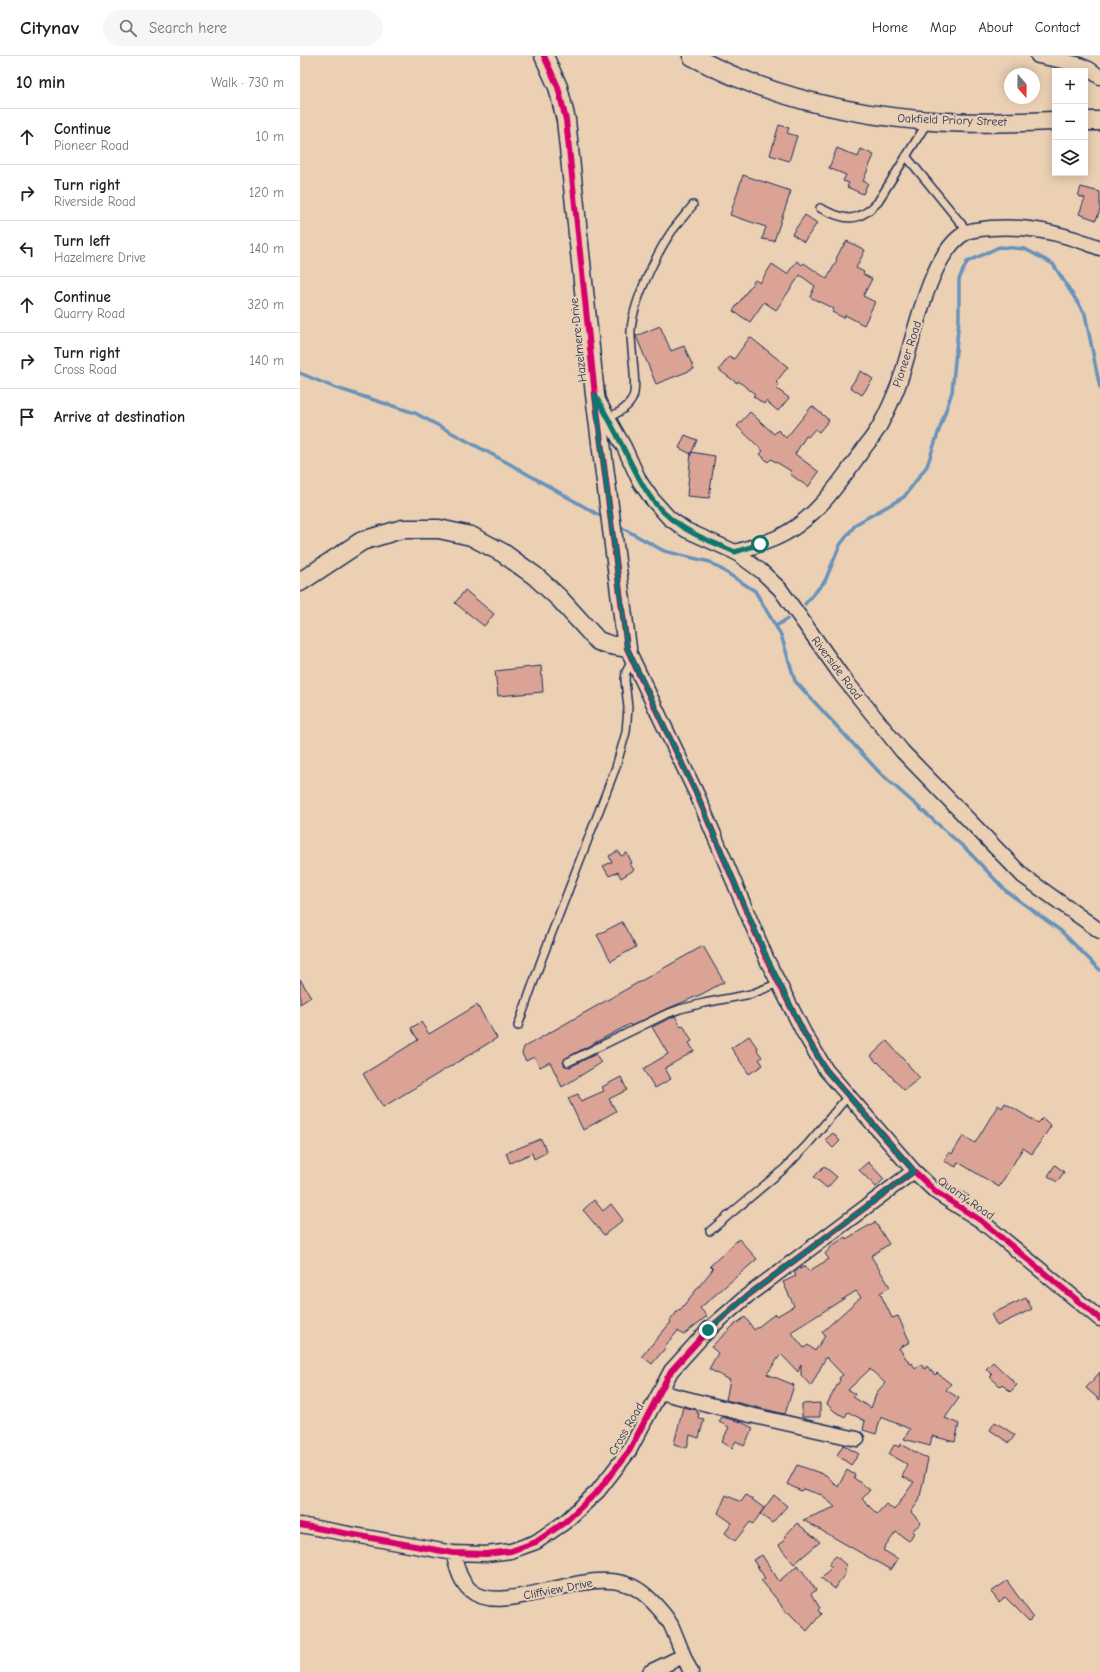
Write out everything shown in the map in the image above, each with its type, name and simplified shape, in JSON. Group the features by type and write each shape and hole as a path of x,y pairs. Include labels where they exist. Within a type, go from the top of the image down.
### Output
{"street":[{"name":"Hazelmere Drive","path":"544,56 558,87 566,120 595,395 630,654"},
{"name":"Oakfield Priory Street","path":"692,56 717,70 777,93 838,109 895,118 928,121 1052,121"},
{"path":"1038,56 1077,64 1089,69 1100,77"},
{"path":"1088,121 1100,121"},
{"name":"Pioneer Road","path":"735,552 760,544 786,533 802,522 825,500 850,468 879,427 898,386 933,273 944,253 959,238 968,232 978,229 1007,227 1039,230 1076,239 1100,248"},
{"name":"Riverside Road","path":"595,395 640,482 652,499 669,518 686,530 735,552 761,571 780,589 841,675 902,751 1023,876 1100,931"},
{"path":"300,582 362,540 402,529 439,529 471,536 503,553 535,576 559,598 598,641 630,654"},
{"name":"Quarry Road","path":"630,654 698,797 779,983 804,1033 826,1070 914,1171 936,1192 980,1220 1100,1319"},
{"name":"Cross Road","path":"300,1525 453,1553 486,1554 511,1551 536,1542 565,1522 598,1491 629,1451 671,1371 708,1330 747,1296 914,1171"},
{"path":"660,1392 750,1415 857,1439"},
{"name":"Cliffview Drive","path":"453,1553 460,1577 471,1591 485,1598 505,1599 596,1581 622,1582 640,1591 659,1610 670,1624 691,1672"},
{"path":"650,1672 683,1656"}],"lane":[{"path":"820,208 840,217 849,219 860,216 869,211 876,203 928,121"},
{"path":"906,156 968,232"},
{"path":"608,418 626,408 634,396 634,379 631,354 631,329 634,311 657,258 672,232 693,205"},
{"path":"518,1026 541,961 616,767 626,732 628,694 625,680 630,654"},
{"path":"568,1062 664,1015 704,1002 751,994 779,983"},
{"path":"710,1231 785,1168 808,1144 848,1096"}],"building":[{"path":"779,125 789,128 787,133 797,136 789,161 770,155"},
{"path":"837,148 858,157 861,149 874,155 863,181 868,183 863,194 847,187 849,183 843,181 846,175 829,168"},
{"path":"743,175 791,191 774,241 762,239 766,227 730,215"},
{"path":"1081,187 1100,192 1100,210 1096,220 1079,214 1085,198 1078,196"},
{"path":"805,215 817,223 804,242 792,234"},
{"path":"847,241 865,250 856,268 864,272 863,274 872,279 863,296 875,302 864,325 845,315 844,318 832,312 834,309 810,297 815,286 800,275 776,310 764,302 750,322 733,311 755,280 760,283 772,264 787,274 797,261 802,265 804,263 827,279 842,247"},
{"path":"660,326 671,351 684,346 694,369 656,384 636,336"},
{"path":"750,337 788,367 776,382 779,385 776,388 789,398 778,411 766,401 764,404 753,396 755,394 738,381 737,383 719,370 729,356 734,359"},
{"path":"861,371 873,379 862,395 850,387"},
{"path":"812,406 829,420 819,432 815,429 808,437 806,436 795,454 819,472 808,487 790,474 791,471 771,459 768,462 760,454 763,451 737,426 750,412 774,434 778,430 786,438"},
{"path":"685,435 697,440 691,454 679,448"},
{"path":"691,452 715,456 709,498 687,496"},
{"path":"465,590 494,614 484,626 455,603"},
{"path":"541,666 543,692 498,696 495,671"},
{"path":"618,851 621,856 627,853 632,863 630,864 634,870 621,878 618,872 609,876 603,866 612,862 609,856"},
{"path":"622,922 636,947 611,961 597,935"},
{"path":"703,946 724,982 702,994 631,1026 630,1024 566,1058 563,1062 565,1066 570,1067 596,1054 601,1063 562,1087 550,1062 540,1067 534,1057 526,1061 522,1054 524,1047"},
{"path":"300,979 311,997 300,1004"},
{"path":"477,1005 497,1038 383,1107 363,1074 418,1040 411,1028 421,1022 429,1034"},
{"path":"675,1016 681,1027 683,1025 692,1041 689,1043 694,1051 665,1068 671,1079 655,1088 643,1069 668,1054 652,1027"},
{"path":"749,1036 762,1057 759,1059 763,1065 749,1074 731,1048"},
{"path":"887,1041 920,1078 904,1090 871,1056"},
{"path":"621,1077 627,1090 609,1099 616,1111 583,1130 568,1098 578,1094 581,1101 604,1091 602,1087"},
{"path":"1005,1103 1038,1123 1043,1118 1051,1126 1032,1154 1023,1148 999,1187 958,1162 956,1167 944,1161 949,1152 952,1154 963,1136 975,1143 998,1105 1002,1108"},
{"path":"833,1133 840,1141 833,1148 825,1140"},
{"path":"541,1139 547,1152 534,1159 532,1153 510,1163 506,1153"},
{"path":"868,1162 884,1179 876,1187 859,1170"},
{"path":"1055,1165 1064,1172 1057,1182 1048,1176"},
{"path":"824,1166 837,1177 827,1188 814,1177"},
{"path":"959,1190 969,1196 966,1201 956,1195"},
{"path":"594,1200 603,1211 611,1204 623,1220 604,1235 583,1210"},
{"path":"875,1222 889,1244 871,1256 890,1287 880,1293 892,1318 898,1316 910,1342 899,1348 910,1364 912,1363 915,1369 921,1364 925,1369 927,1366 935,1375 937,1373 951,1384 946,1390 959,1398 945,1418 959,1424 955,1442 932,1436 930,1446 904,1439 910,1429 881,1417 876,1434 863,1430 865,1421 848,1412 845,1417 834,1411 827,1404 840,1380 839,1378 843,1375 826,1357 811,1386 801,1375 801,1364 798,1372 781,1354 767,1374 794,1385 785,1414 726,1400 730,1380 709,1369 718,1353 711,1347 733,1326 745,1317 754,1330 775,1314 777,1316 794,1306 783,1282 796,1276 794,1272 805,1266 809,1271 829,1259 825,1254 832,1246 845,1237 846,1239","holes":["856,1291 861,1297 822,1332 825,1336 815,1351 808,1345 804,1348 791,1332","870,1369 885,1383 877,1392 871,1408 853,1397 855,1394 848,1390"]},
{"path":"739,1239 757,1259 700,1308 707,1316 683,1335 678,1331 652,1364 642,1356 713,1269 710,1266"},
{"path":"1026,1298 1032,1309 997,1326 991,1314"},
{"path":"993,1362 1017,1385 1010,1392 1002,1384 1000,1386 990,1377 992,1375 986,1369"},
{"path":"1100,1372 1100,1400 1086,1388"},
{"path":"820,1403 820,1417 802,1417 802,1404"},
{"path":"683,1407 697,1410 697,1413 699,1413 698,1418 704,1419 699,1438 690,1435 687,1448 674,1444"},
{"path":"722,1417 741,1422 753,1428 744,1446 736,1441 732,1448 722,1442 729,1427 719,1422"},
{"path":"995,1422 1015,1435 1009,1443 990,1430"},
{"path":"901,1444 928,1459 919,1501 911,1512 921,1523 912,1531 914,1533 909,1541 896,1532 883,1550 898,1559 891,1570 803,1520 835,1507 822,1495 803,1489 801,1491 787,1484 797,1465 826,1475 838,1487 847,1470 855,1475 854,1478 870,1490 862,1499 877,1514 886,1504 894,1510 914,1482 902,1477 907,1464 889,1454 894,1445 900,1447"},
{"path":"843,1445 859,1454 851,1465 837,1455"},
{"path":"726,1495 741,1502 746,1495 764,1508 753,1524 750,1522 735,1541 725,1533 732,1523 718,1513"},
{"path":"774,1495 787,1506 772,1523 760,1514"},
{"path":"797,1523 820,1542 794,1564 778,1545 786,1539 784,1537"},
{"path":"762,1555 779,1581 798,1565 816,1590 811,1594 820,1608 818,1610 821,1614 807,1631 788,1612 786,1614 779,1602 761,1580 765,1578 753,1560"},
{"path":"836,1556 847,1566 843,1570 846,1572 835,1589 821,1578 832,1567 828,1564"},
{"path":"1007,1581 1033,1617 1029,1621 1005,1597 999,1602 991,1592"}],"waterway":[{"path":"805,604 825,581 840,545 856,524 904,497 927,466 952,392 959,319 959,279 967,262 999,247 1025,249 1053,264 1085,314 1100,388"},
{"path":"300,373 333,387 415,413 508,463 604,518"},
{"path":"617,525 664,551 710,562 755,591 781,635 795,681 880,773 967,850 1006,891 1061,931 1100,970"},
{"path":"776,626 787,619"}],"cycle path":[{"path":"544,56 558,87 566,120 595,395 627,648 698,797 767,960 804,1033 826,1070 914,1171 936,1192 980,1220 1100,1319"},
{"path":"300,1525 453,1553 486,1554 511,1551 536,1542 565,1522 598,1491 629,1451 671,1371 708,1330 747,1296 914,1171"}],"route":[{"path":"708,1330 747,1296 914,1171 826,1070 804,1033 768,960 698,797 627,648 595,395 624,447 640,482 652,499 669,518 686,530 735,552 760,544"}]}
